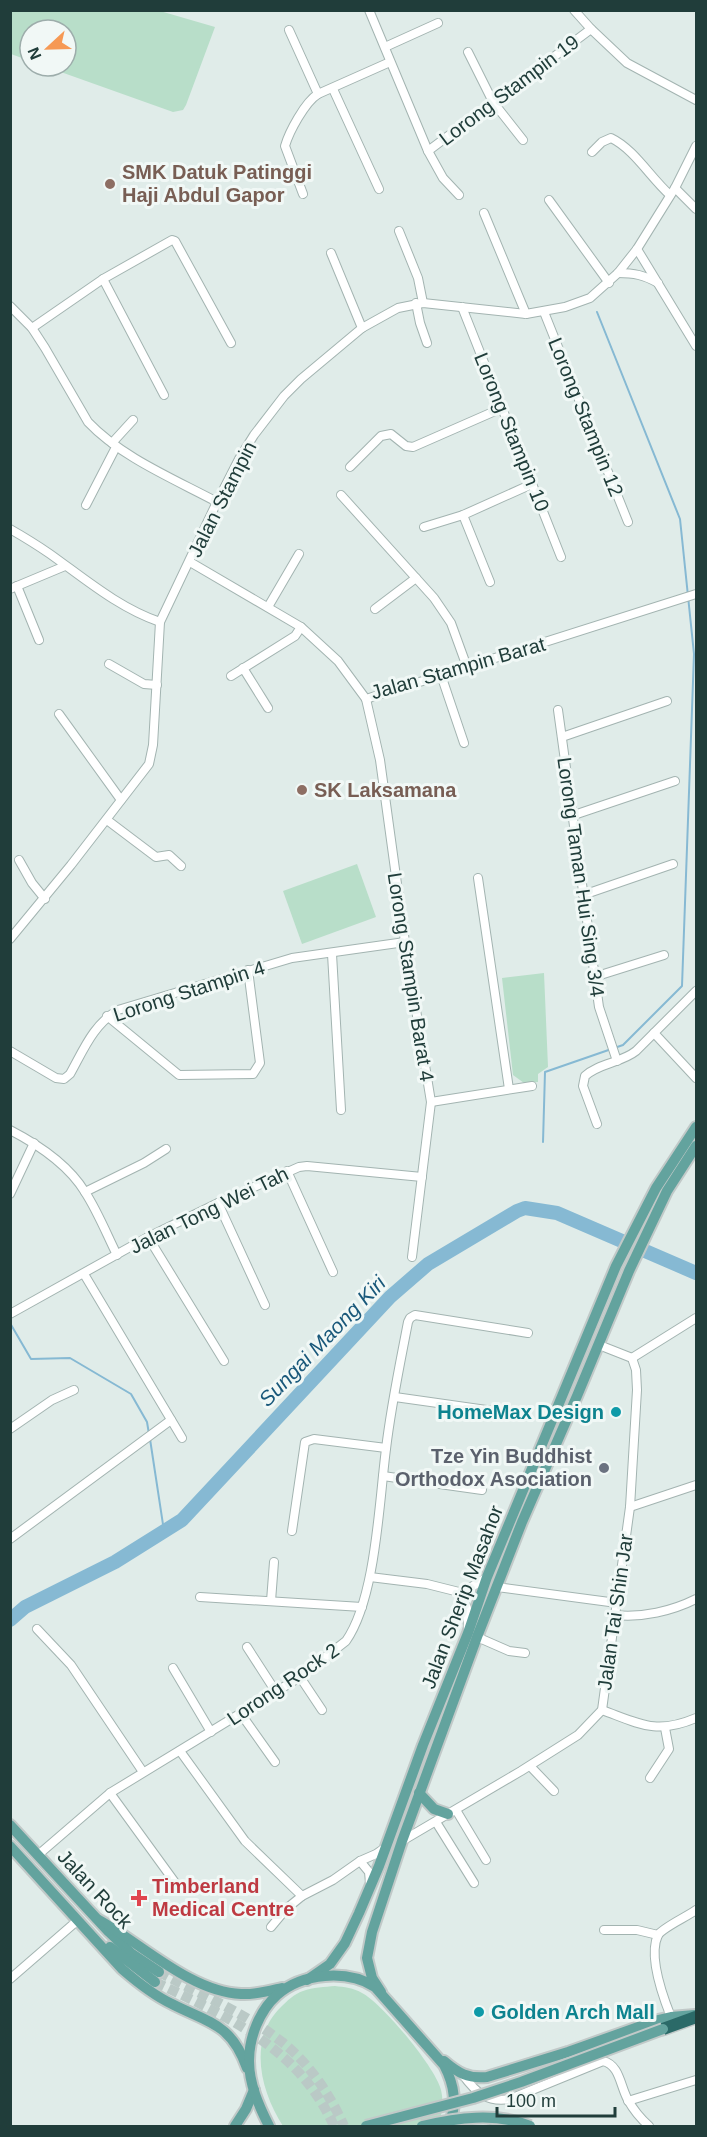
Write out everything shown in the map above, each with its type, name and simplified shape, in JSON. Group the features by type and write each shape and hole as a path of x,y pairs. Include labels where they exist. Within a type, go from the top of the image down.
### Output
{"highway":[{"path":"663,2029 696,2016"}],"main road":[{"name":"Jalan Sherip Masahor","path":"381,1992 372,1978 367,1958 372,1932 473,1635 487,1577 616,1266 656,1188 696,1127"},
{"name":"Jalan Sherip Masahor","path":"307,1980 330,1964 345,1943 371,1886 423,1745 473,1635 471,1631 488,1589 497,1587 522,1522 651,1224 667,1191 696,1146"},
{"path":"419,1792 434,1809 452,1812"},
{"name":"Jalan Rock","path":"10,1825 99,1920 157,1977 138,1971 78,1920"},
{"name":"Jalan Rock","path":"10,1846 122,1969 139,1984 169,2003 216,2024 225,2031 244,2058 269,2127"},
{"path":"99,1920 181,1972 220,1991 242,1994 263,1993 327,1976 350,1977 369,1983 381,1992 444,2065 453,2087 455,2104 450,2127"},
{"path":"235,2127 246,2109 253,2086 250,2054 259,2019 277,1995 291,1986"},
{"path":"432,2051 463,2075 476,2078 502,2073 671,2017 696,2016"},
{"path":"366,2127 492,2091 663,2029"},
{"path":"422,2127 479,2117 501,2119 530,2127"},
{"path":"494,2127 499,2127"}],"street":[{"path":"369,10 428,151 443,178 459,195"},
{"path":"574,10 627,63 695,96"},
{"path":"385,47 438,23"},
{"name":"Lorong Stampin 19","path":"428,151 591,29"},
{"path":"289,30 318,94"},
{"path":"468,52 493,102 523,140"},
{"path":"303,194 285,146 304,108 318,94 390,62"},
{"path":"333,89 378,189"},
{"path":"592,152 602,142 611,138 620,142 628,148 650,176 696,208"},
{"name":"Jalan Stampin","path":"10,939 45,899 144,772 152,755 160,622 217,502 254,435 284,396 362,328 398,308 420,303 526,314 544,312 590,298 609,283 637,249 673,192 696,146"},
{"path":"549,200 609,283"},
{"path":"484,213 526,314"},
{"path":"399,231 418,278 420,323 427,343"},
{"path":"32,328 103,279 170,240 175,241 231,343"},
{"path":"637,249 696,346"},
{"path":"331,253 362,328"},
{"path":"618,273 644,275 659,284"},
{"path":"103,279 164,395"},
{"path":"10,306 32,328 88,422 114,445 217,502"},
{"name":"Lorong Stampin 10","path":"462,307 561,557"},
{"name":"Lorong Stampin 12","path":"544,312 628,522"},
{"path":"350,467 381,436 391,434 406,446 413,447 502,408"},
{"path":"86,505 114,445 133,420"},
{"path":"424,527 463,515 532,483"},
{"path":"341,495 434,598 451,623 467,667"},
{"path":"463,515 490,582"},
{"path":"10,529 88,583 145,616 160,622"},
{"path":"268,608 299,554"},
{"name":"Jalan Stampin Barat","path":"190,562 301,627 338,661 366,699 691,596"},
{"path":"39,640 14,587 65,566"},
{"path":"375,609 416,578"},
{"path":"231,676 295,636 301,627"},
{"path":"110,664 144,684 156,685"},
{"path":"243,668 268,708"},
{"path":"441,675 464,743"},
{"name":"Lorong Stampin Barat 4","path":"366,699 380,760 405,942 431,1102 412,1257"},
{"path":"562,737 667,701"},
{"name":"Lorong Taman Hui Sing 3/4","path":"558,710 574,815 594,977 599,1007 616,1059"},
{"path":"59,714 121,800"},
{"path":"574,815 675,781"},
{"path":"107,820 156,857 169,855 181,866"},
{"path":"19,860 32,883 45,899"},
{"path":"583,895 674,864"},
{"path":"478,878 510,1089"},
{"name":"Lorong Stampin 4","path":"10,1052 56,1078 64,1079 70,1074 96,1028 107,1016 118,1010 292,958 405,942"},
{"path":"332,954 341,1110"},
{"path":"594,977 664,955"},
{"path":"107,1016 179,1075 253,1074 260,1063 248,970"},
{"path":"597,1124 583,1086 583,1080 592,1070 636,1051 696,991"},
{"path":"654,1033 696,1078"},
{"path":"431,1102 532,1086"},
{"path":"10,1130 34,1143 64,1166 85,1191 117,1255"},
{"path":"10,1194 34,1143"},
{"path":"85,1191 144,1163 166,1149"},
{"name":"Jalan Tong Wei Tah","path":"13,1313 148,1238 287,1172 308,1166 422,1177"},
{"path":"287,1172 333,1272"},
{"path":"218,1203 265,1305"},
{"path":"148,1238 224,1361"},
{"path":"84,1274 182,1438"},
{"name":"Lorong Rock 2","path":"38,1855 110,1793 300,1677 346,1641 357,1624 370,1577 386,1448 410,1318 415,1316 528,1333"},
{"path":"599,1345 632,1358 696,1318"},
{"name":"Jalan Tai Shin Jar","path":"402,1842 578,1735 602,1710 630,1507 637,1390 636,1370 632,1358"},
{"path":"10,1429 52,1400 74,1390"},
{"path":"395,1397 514,1414"},
{"path":"10,1539 171,1420"},
{"path":"292,1531 305,1442 314,1439 386,1448"},
{"path":"383,1476 482,1490"},
{"path":"630,1507 696,1485"},
{"path":"271,1601 274,1562"},
{"path":"370,1577 427,1584 459,1592 478,1584 487,1577"},
{"path":"497,1587 617,1603"},
{"path":"459,1592 467,1608 473,1635 509,1651 525,1653"},
{"path":"200,1597 362,1607"},
{"path":"615,1615 665,1612 696,1599"},
{"path":"37,1629 71,1665 142,1772"},
{"path":"247,1647 276,1692"},
{"path":"173,1668 212,1732"},
{"path":"300,1677 322,1710"},
{"path":"602,1710 647,1726 665,1728 696,1718"},
{"path":"241,1714 275,1762"},
{"path":"650,1778 669,1749 665,1728"},
{"path":"180,1751 245,1841 302,1896"},
{"path":"530,1766 554,1791"},
{"path":"110,1793 180,1888"},
{"path":"452,1812 486,1860"},
{"path":"435,1822 474,1882"},
{"path":"271,1927 302,1896 386,1847"},
{"path":"360,1861 369,1872 371,1886"},
{"path":"671,2017 657,1971 655,1952 658,1935 666,1927 696,1910"},
{"path":"10,1978 78,1920"},
{"path":"604,1930 637,1930 658,1935"},
{"path":"463,2075 488,2099 497,2102 510,2099 603,2061 610,2063 617,2071 628,2101 649,2127"},
{"path":"628,2101 696,2080"}],"green space":[{"path":"11,11 160,11 215,27 186,105 183,110 173,112 78,78 78,18 18,18 18,57 11,54"},
{"path":"357,864 376,917 302,944 283,891"},
{"path":"544,973 548,1067 538,1074 538,1082 524,1083 513,1075 502,978"},
{"path":"335,1986 356,1990 371,1999 419,2052 441,2090 442,2108 438,2126 283,2126 264,2082 261,2050 264,2035 270,2020 294,1996 311,1989"}],"waterway":[{"path":"543,1142 545,1072 623,1045 682,986 694,654 680,519 597,312"},
{"name":"Sungai Maong Kiri","path":"10,1620 25,1607 115,1562 182,1520 390,1297 428,1264 517,1211 525,1208 557,1213 696,1273"},
{"path":"10,1323 31,1359 70,1358 131,1394 147,1422 149,1434"},
{"path":"150,1439 164,1531"}],"tunnel":[{"path":"159,1972 238,2013 282,2042 302,2060 318,2081 344,2126"},
{"path":"155,1982 234,2022 281,2055 302,2076 319,2099 334,2126"}],"place":[{"name":"SMK Datuk Patinggi Haji Abdul Gapor","path":"110,184"},
{"name":"SK Laksamana","path":"302,790"},
{"name":"HomeMax Design","path":"616,1412"},
{"name":"Tze Yin Buddhist Orthodox Asociation","path":"604,1468"},
{"name":"Timberland Medical Centre","path":"139,1898"},
{"name":"Golden Arch Mall","path":"479,2012"}]}
